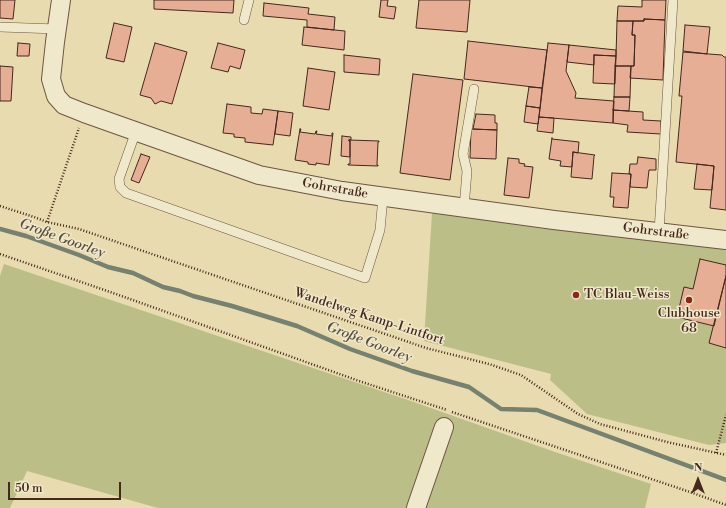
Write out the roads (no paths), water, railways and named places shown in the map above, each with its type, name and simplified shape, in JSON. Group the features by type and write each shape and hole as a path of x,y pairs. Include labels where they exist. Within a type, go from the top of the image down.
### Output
{"street":[{"name":"Gohrstraße","path":"61,0 51,79 56,96 64,105 84,113 260,175 342,191 554,220 726,240"},
{"path":"416,508 444,427"}],"lane":[{"path":"244,20 249,0"},
{"path":"659,232 673,0"},
{"path":"0,27 57,30"},
{"path":"464,208 467,171 463,154 474,89"},
{"path":"136,131 119,179 120,187 126,193 364,278 380,230 384,196"}],"waterway":[{"name":"Große Goorley","path":"0,229 26,236 108,267 133,273 163,287 297,326 350,349 412,371 469,387 501,409 537,410 726,480"}],"place":[{"name":"TC Blau-Weiss","path":"576,295"},
{"name":"Clubhouse 68","path":"689,300"}]}
